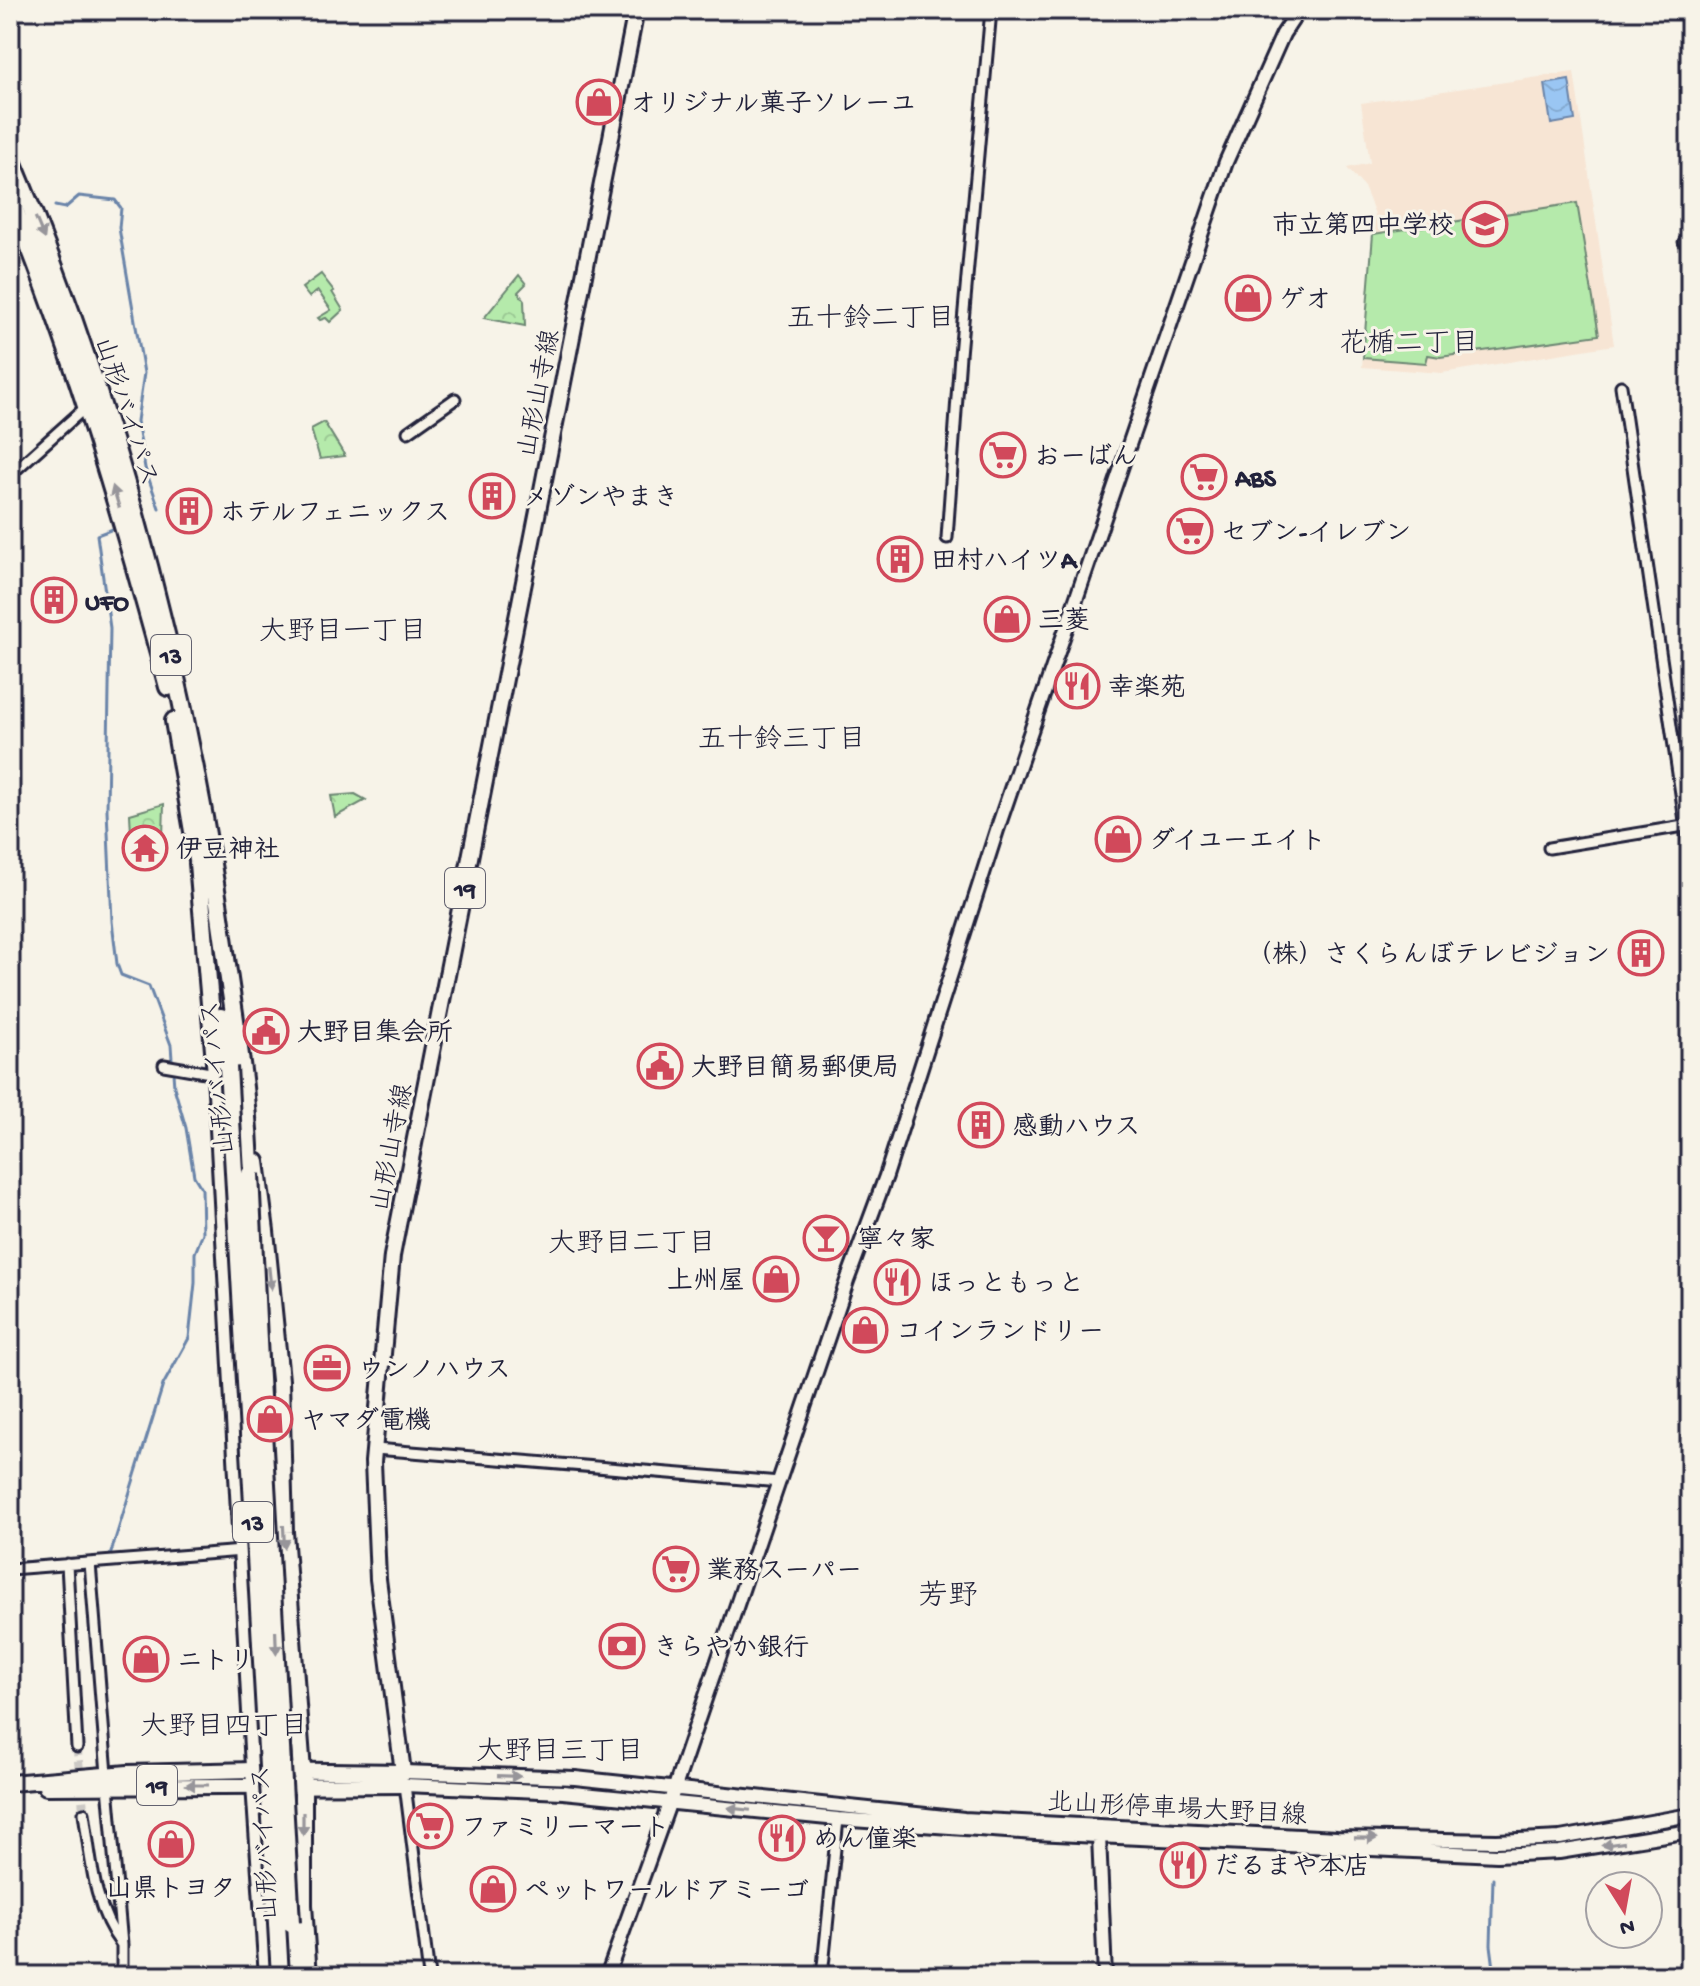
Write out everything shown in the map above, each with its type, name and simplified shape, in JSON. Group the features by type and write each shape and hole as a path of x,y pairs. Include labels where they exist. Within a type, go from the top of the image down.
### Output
{"highway":[{"name":"山形バイパス","path":"10,156 46,241 105,412 138,522 180,691 210,852 249,1117 259,1376 296,1976"},
{"name":"山形バイパス","path":"10,198 31,247 118,503 170,696 198,863 222,1070 280,1976"},
{"path":"222,1070 254,1777 268,1976"},
{"path":"249,1117 265,1231 280,1380 284,1532 303,1778 303,1905 308,1976"}],"main road":[{"name":"山形山寺線","path":"404,1779 378,1579 375,1449 392,1256 636,10"},
{"path":"607,1976 886,1176 997,830 1226,162 1283,34 1299,10"},
{"name":"19","path":"10,1786 107,1780 254,1777 404,1779"},
{"path":"404,1779 575,1778 672,1796"},
{"name":"北山形停車場大野目線","path":"672,1796 964,1819 1351,1838 1497,1841 1560,1838 1690,1815"},
{"name":"北山形停車場大野目線","path":"672,1796 838,1819 1099,1836 1497,1855 1559,1852 1690,1831"},
{"path":"1099,1836 1105,1976"}],"street":[{"path":"947,538 991,10"},
{"path":"1621,386 1690,855"},
{"path":"408,432 455,399"},
{"path":"10,475 87,406"},
{"path":"1549,848 1688,825"},
{"path":"164,1065 222,1070"},
{"path":"375,1449 780,1482"},
{"path":"10,1569 243,1551"},
{"path":"90,1563 122,1976"},
{"path":"67,1564 77,1747"},
{"path":"404,1779 429,1976"},
{"path":"84,1813 96,1894 112,1931 122,1945"},
{"path":"822,1976 838,1819"}],"shaded area":[{"name":"市立第四中学校","path":"1574,72 1614,345 1442,373 1362,367 1375,214 1364,187 1347,168 1370,163 1361,103"}],"green space":[{"path":"1577,203 1599,335 1440,357 1428,355 1426,363 1363,358 1373,234"},
{"path":"321,274 343,310 330,322 326,318 318,318 331,310 318,291 309,297 302,288"},
{"path":"519,275 526,284 518,292 524,300 525,326 484,318"},
{"path":"324,422 345,456 320,459 311,429"},
{"path":"355,794 366,800 335,817 331,796"},
{"path":"164,804 163,837 153,840 140,838 136,853 132,853 130,814"}],"water":[{"path":"1569,80 1575,120 1551,124 1545,84"}],"waterway":[{"path":"55,206 65,208 79,196 115,200 121,208 119,228 144,373 137,421 145,468 159,508"},
{"path":"70,1559 110,1556 163,1385 189,1338 195,1253 203,1233 202,1189 194,1176 186,1128 174,1087 171,1045 149,986 121,975 117,964 107,810 110,628 97,535 113,529"},
{"path":"10,1563 51,1560"},
{"path":"1493,1878 1491,1945 1495,1976"}],"tunnel":[{"path":"77,1747 84,1813"}],"place":[{"name":"オリジナル菓子ソレーユ","path":"599,102"},
{"name":"市立第四中学校","path":"1485,224"},
{"name":"ゲオ","path":"1248,298"},
{"name":"おーばん","path":"1003,455"},
{"name":"ABS","path":"1204,477"},
{"name":"メゾンやまき","path":"492,496"},
{"name":"ホテルフェニックス","path":"189,511"},
{"name":"セブン-イレブン","path":"1190,531"},
{"name":"田村ハイツA","path":"900,559"},
{"name":"UFO","path":"54,600"},
{"name":"三菱","path":"1007,619"},
{"name":"幸楽苑","path":"1077,686"},
{"name":"ダイユーエイト","path":"1118,839"},
{"name":"伊豆神社","path":"145,848"},
{"name":"（株）さくらんぼテレビジョン","path":"1641,953"},
{"name":"大野目集会所","path":"266,1031"},
{"name":"大野目簡易郵便局","path":"660,1066"},
{"name":"感動ハウス","path":"981,1125"},
{"name":"寧々家","path":"826,1238"},
{"name":"上州屋","path":"776,1279"},
{"name":"ほっともっと","path":"897,1282"},
{"name":"コインランドリー","path":"865,1330"},
{"name":"ウンノハウス","path":"327,1368"},
{"name":"ヤマダ電機","path":"270,1419"},
{"name":"業務スーパー","path":"676,1569"},
{"name":"きらやか銀行","path":"622,1646"},
{"name":"ニトリ","path":"146,1659"},
{"name":"ファミリーマート","path":"430,1826"},
{"name":"めん僮楽","path":"782,1838"},
{"name":"山県トヨタ","path":"171,1844"},
{"name":"だるまや本店","path":"1183,1865"},
{"name":"ペットワールドアミーゴ","path":"493,1889"}],"district":[{"name":"五十鈴二丁目","path":"871,316"},
{"name":"花楯二丁目","path":"1409,341"},
{"name":"大野目一丁目","path":"343,629"},
{"name":"五十鈴三丁目","path":"782,737"},
{"name":"大野目二丁目","path":"632,1241"},
{"name":"芳野","path":"948,1594"},
{"name":"大野目四丁目","path":"224,1724"},
{"name":"大野目三丁目","path":"560,1749"}]}
